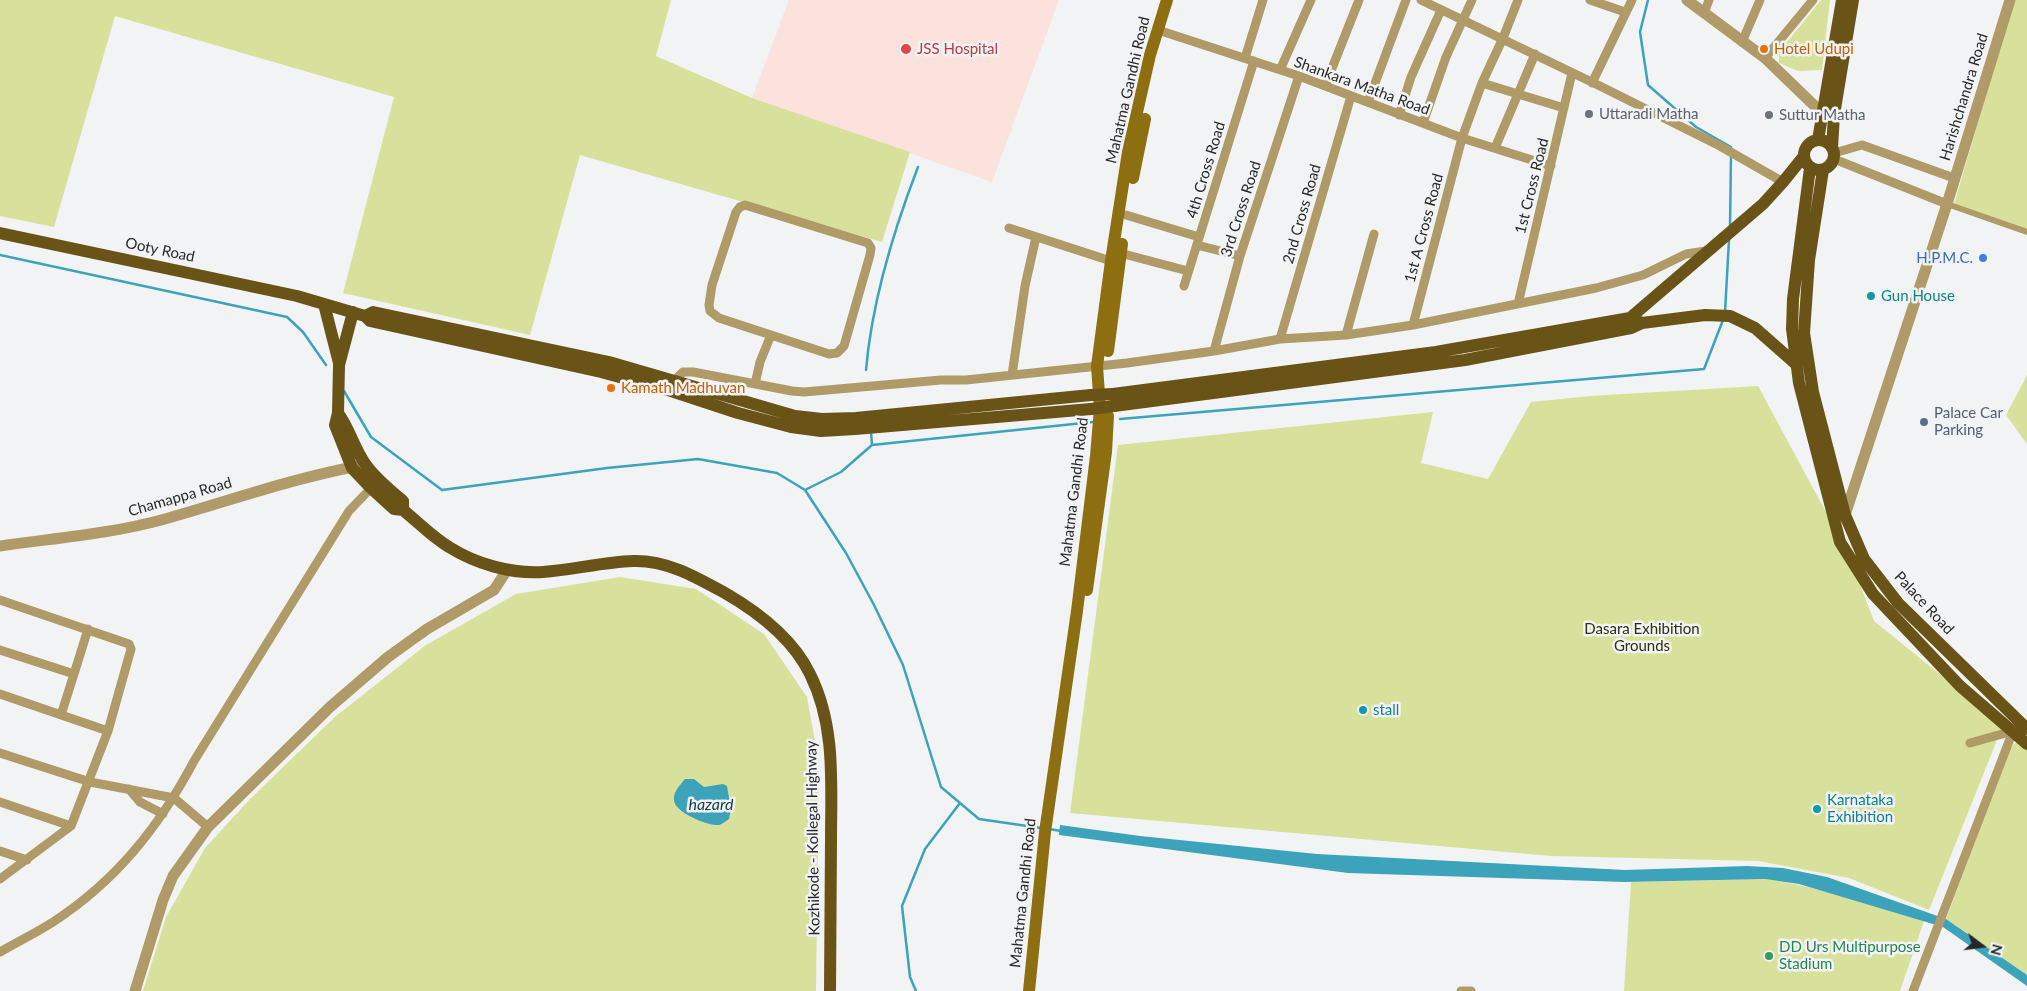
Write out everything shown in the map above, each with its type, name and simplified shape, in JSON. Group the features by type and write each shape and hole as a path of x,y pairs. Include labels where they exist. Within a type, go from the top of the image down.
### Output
{"main road":[{"name":"Mahatma Gandhi Road","path":"1116,257 1126,215 1167,0"},
{"name":"Mahatma Gandhi Road","path":"1029,991 1050,826 1106,452 1108,408 1102,366 1128,152 1150,55 1173,0"},
{"path":"1818,140 1824,114 1842,0"},
{"path":"1804,156 1805,162 1810,168 1816,170 1823,170 1832,164 1834,115 1853,0"},
{"path":"1635,323 1706,251 1763,204 1804,156 1807,145 1818,140 1824,140 1833,153"},
{"path":"1802,362 1792,329 1793,298 1810,168"},
{"path":"1823,170 1810,260 1799,383 1840,542 1873,594 1954,679 2027,744"},
{"name":"Ooty Road","path":"0,233 318,302 359,314"},
{"name":"Kozhikode - Kollegal Highway","path":"318,302 339,365 338,413 335,426 352,468 375,484"},
{"path":"359,314 373,312 609,362 786,413 822,419 898,414 1091,395 1113,400"},
{"path":"359,314 370,321 610,374 791,427 820,431 1091,409 1113,400 1635,323 1712,314 1736,318 1754,328 1802,362"},
{"name":"Kozhikode - Kollegal Highway","path":"339,365 359,314"},
{"name":"Palace Road","path":"1802,362 1813,392 1845,515 1864,558 1898,603 2027,729"},
{"name":"Kozhikode - Kollegal Highway","path":"338,413 346,423 354,445 375,484 394,509 403,510 448,546 468,557 507,570 543,572 611,562 656,562 679,569 741,602 767,622 790,645 810,672 821,701 831,747 830,991"},
{"name":"Mahatma Gandhi Road","path":"1037,991 1050,826"}],"street":[{"name":"4th Cross Road","path":"1184,286 1249,59 1263,0"},
{"path":"1280,70 1311,0"},
{"path":"1325,86 1359,0"},
{"path":"1368,102 1406,0"},
{"path":"1421,0 1462,21 1503,38 1720,146 1783,182"},
{"path":"1423,123 1446,58 1472,0"},
{"name":"1st A Cross Road","path":"1413,325 1462,138 1482,83 1518,0"},
{"path":"1590,0 1625,12"},
{"path":"1592,83 1632,0"},
{"path":"1687,0 1765,58 1824,114"},
{"path":"1704,13 1709,0"},
{"path":"1742,42 1760,0"},
{"path":"1765,58 1813,0"},
{"name":"Harishchandra Road","path":"1845,515 1947,204 2010,0"},
{"path":"1399,115 1415,68 1441,10"},
{"name":"Shankara Matha Road","path":"1161,31 1299,76 1462,138 1551,166"},
{"path":"1495,148 1535,54"},
{"name":"1st Cross Road","path":"1518,304 1572,73"},
{"name":"3rd Cross Road","path":"1214,351 1240,256 1299,76"},
{"path":"1482,83 1564,108"},
{"name":"2nd Cross Road","path":"1280,339 1351,96"},
{"path":"1833,153 1862,145 1954,178"},
{"path":"1833,153 1947,204 2027,232"},
{"path":"752,206 868,243 871,248 870,255 844,346 840,351 829,354 771,336 719,318 710,311 712,285 736,212 740,207 752,206"},
{"path":"1126,215 1240,256"},
{"path":"1010,228 1036,237 1116,257 1188,271"},
{"path":"1346,335 1374,234"},
{"path":"1012,375 1024,286 1036,237"},
{"path":"675,380 683,372 693,372 804,392 1102,366 1214,351 1280,339 1346,335 1413,325 1596,288 1643,274 1686,254 1706,251"},
{"path":"755,384 760,362 771,336"},
{"name":"Chamappa Road","path":"0,546 106,532 164,519 259,490 366,465"},
{"path":"0,952 54,921 99,887 132,854 174,798 194,761 350,511 375,484"},
{"path":"135,991 163,900 173,876 208,827 316,720 388,657 427,629 494,590 507,570"},
{"path":"0,600 88,629 129,644 131,647 121,691 108,732 90,782 71,826 0,880"},
{"path":"61,715 88,629"},
{"path":"0,650 74,674"},
{"path":"0,694 108,732"},
{"path":"1970,743 2013,731"},
{"path":"1913,991 2013,731"},
{"path":"0,753 90,782 174,798 208,827"},
{"path":"128,789 140,802 163,814"},
{"path":"0,802 71,826"},
{"path":"0,850 27,860"}],"shaded area":[{"name":"JSS Hospital","path":"789,0 1059,0 992,182 752,98"}],"green space":[{"path":"0,0 671,0 656,56 752,98 910,152 882,242 580,155 530,335 343,293 394,97 115,16 54,227 0,216"},
{"path":"1821,0 1830,0 1822,70 1798,71 1779,63 1779,52"},
{"path":"2014,0 2027,0 2027,232 1954,204"},
{"path":"2027,375 2027,444 2006,415"},
{"name":"Dasara Exhibition Grounds","path":"1758,386 1848,553 1874,621 2003,725 1929,910 1849,878 1758,861 1551,856 1070,813 1118,445 1433,412 1421,463 1488,479 1531,402 1590,396"},
{"path":"620,577 696,589 764,634 807,697 819,764 816,991 143,991 166,917 205,848 250,799 336,716 426,645 516,594"},
{"path":"2025,742 2027,745 2027,975 1946,919 2010,749 2015,743"},
{"name":"DD Urs Multipurpose Stadium","path":"1765,879 1825,891 1924,921 1900,991 1624,991 1631,882"}],"water":[{"name":"hazard","path":"685,779 694,779 704,787 723,784 727,786 731,809 729,819 719,825 714,825 699,821 679,809 675,805 674,797 677,789"},
{"path":"1060,825 1140,836 1317,854 1625,870 1747,866 1783,868 1827,877 1946,919 2027,975 2027,986 1943,927 1799,884 1765,879 1625,882 1348,873 1059,835"}],"waterway":[{"path":"1648,0 1640,32 1648,85 1696,127 1731,147"},
{"path":"1730,227 1731,155"},
{"path":"866,370 878,292 892,241 918,167"},
{"path":"1725,312 1729,240"},
{"path":"0,255 287,317 303,332 326,365"},
{"path":"1120,419 1704,369 1723,320"},
{"path":"344,391 371,437 442,490 607,468 698,459 777,473 805,490 846,553 903,665 941,787 979,819 1041,828"},
{"path":"805,490 841,472 872,445 1093,422"},
{"path":"871,432 872,445"},
{"path":"916,991 910,977 902,906 925,849 960,803"},
{"path":"1049,829 1061,831"}],"place":[{"name":"JSS Hospital","path":"906,49"},
{"name":"Hotel Udupi","path":"1764,49"},
{"name":"Uttaradi Matha","path":"1589,114"},
{"name":"Suttur Matha","path":"1769,115"},
{"name":"H.P.M.C.","path":"1983,258"},
{"name":"Gun House","path":"1871,296"},
{"name":"Kamath Madhuvan","path":"611,388"},
{"name":"Palace Car Parking","path":"1924,422"},
{"name":"stall","path":"1363,710"},
{"name":"Karnataka Exhibition","path":"1817,809"},
{"name":"DD Urs Multipurpose Stadium","path":"1769,956"}]}
